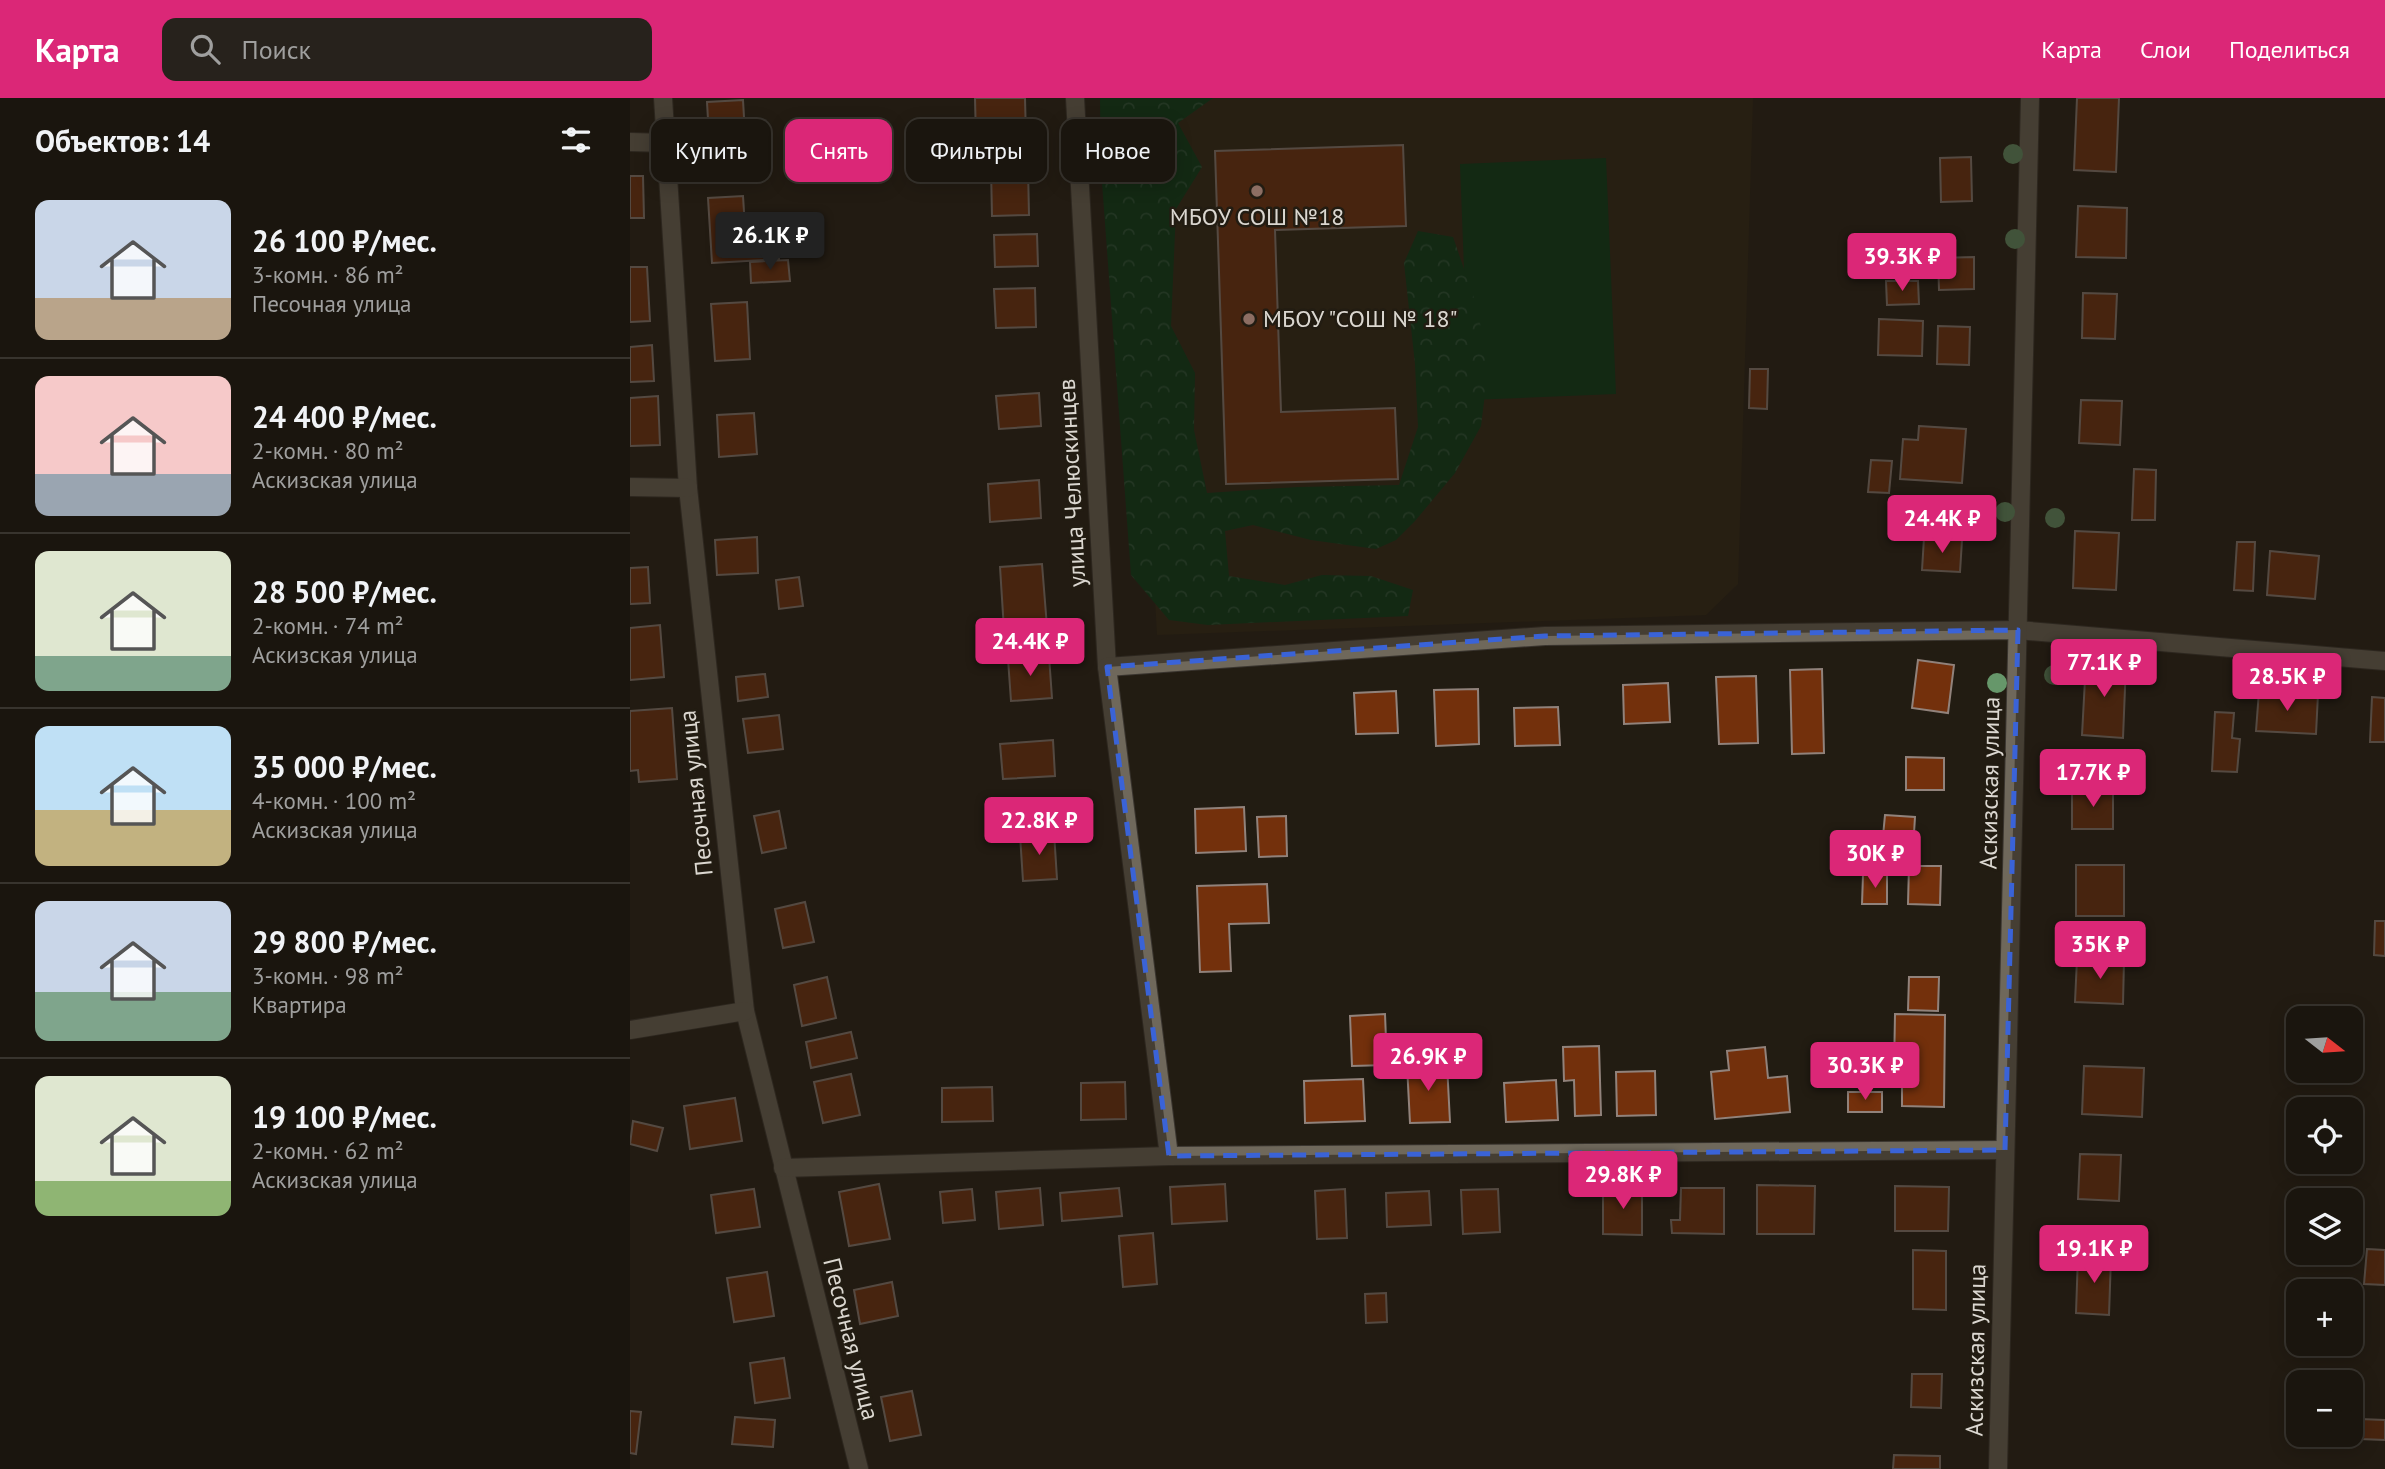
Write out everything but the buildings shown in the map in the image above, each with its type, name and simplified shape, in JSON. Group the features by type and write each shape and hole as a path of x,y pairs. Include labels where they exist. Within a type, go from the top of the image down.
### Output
{"street":[{"name":"Песочная улица","path":"663,98 664,119"},
{"name":"улица Челюскинцев","path":"1075,98 1107,667 1168,1156"},
{"name":"Аскизская улица","path":"1998,1469 2030,98"},
{"path":"630,142 651,143"},
{"name":"Песочная улица","path":"668,182 688,488 745,1011 859,1469"},
{"path":"630,487 688,488"},
{"path":"1107,667 1545,636 2018,630 2385,661"},
{"path":"630,1030 745,1011"},
{"path":"783,1168 1168,1156 2005,1150"}],"highlighted area":[{"path":"2018,630 2005,1150 1169,1156 1107,667 1545,636"}],"shaded area":[{"path":"1128,98 1753,98 1738,584 1706,615 1157,635 1133,182 1175,182 1175,119 1129,119"}],"green space":[{"path":"1100,98 1213,98 1178,123 1202,167 1176,209 1171,326 1195,373 1194,430 1207,493 1298,487 1399,485 1418,427 1415,364 1404,263 1418,231 1453,237 1475,301 1489,362 1481,426 1455,473 1396,540 1376,549 1311,540 1253,525 1225,531 1229,576 1285,585 1322,575 1371,576 1413,590 1408,616 1208,625 1169,620 1131,575 1102,182 1175,182 1175,119 1100,119"},
{"path":"1606,158 1616,394 1469,400 1460,164"}],"place":[{"name":"МБОУ СОШ №18","path":"1257,191"},
{"name":"МБОУ \"СОШ № 18\"","path":"1249,319"}]}
